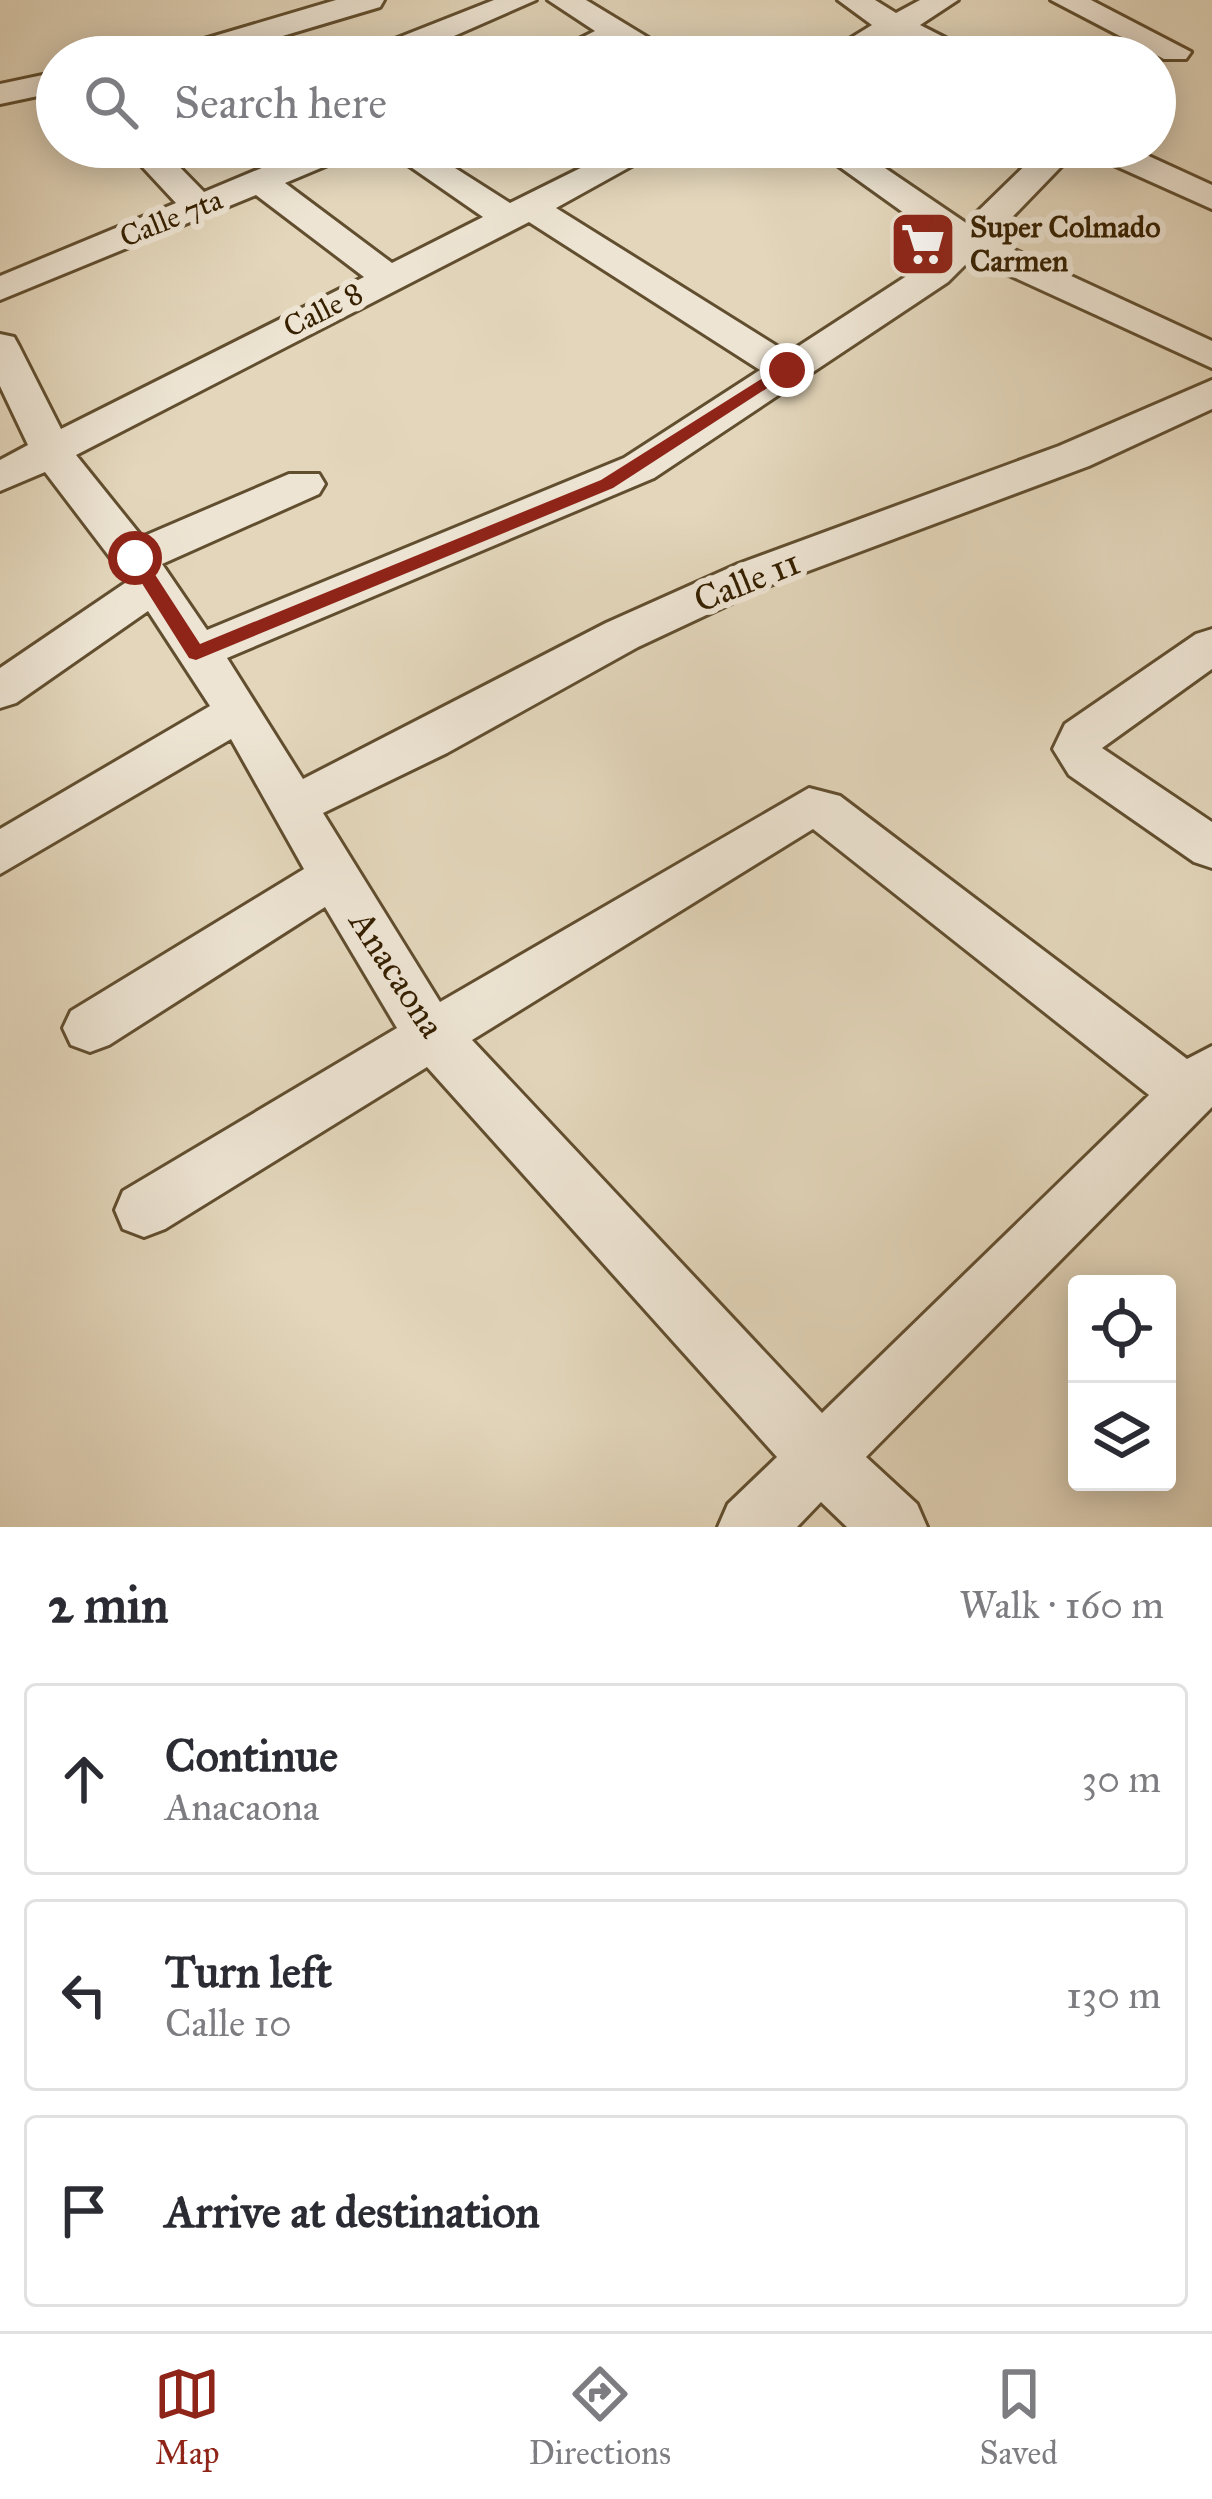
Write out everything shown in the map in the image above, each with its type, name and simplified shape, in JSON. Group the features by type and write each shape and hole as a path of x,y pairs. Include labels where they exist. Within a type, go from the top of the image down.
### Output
{"street":[{"path":"257,0 286,26"},
{"path":"251,36 369,0"},
{"path":"431,36 521,0"},
{"path":"563,0 624,36"},
{"path":"853,0 919,36"},
{"path":"877,36 943,0"},
{"path":"1066,0 1125,36"},
{"path":"1176,53 1212,31"},
{"path":"611,36 618,33"},
{"path":"0,94 36,86"},
{"path":"161,168 199,207"},
{"name":"Calle 7ta","path":"0,289 292,168"},
{"path":"438,168 787,370"},
{"name":"Calle 8","path":"0,477 607,168"},
{"path":"865,168 968,242 1212,356"},
{"path":"196,653 607,484 935,274 1042,168"},
{"path":"1147,168 1212,198"},
{"path":"260,181 388,278"},
{"name":"Anacaona","path":"0,346 53,454 145,571 239,712 297,804 394,980 431,1033 819,1456 894,1527"},
{"name":"Calle 11","path":"297,804 430,740 622,635 753,575 1074,456 1212,393"},
{"path":"0,692 145,571 304,484"},
{"path":"1212,646 1082,737 1077,749 1086,762 1212,848"},
{"path":"0,854 239,712"},
{"path":"144,1210 431,1033 818,807 1200,1082 751,1527"},
{"path":"90,1028 335,875"}],"building":[{"path":"938,218 945,228 917,246 903,239"}],"place":[{"name":"Super Colmado Carmen","path":"923,244"}],"route":[{"path":"135,558 196,653 607,484 787,370"}]}
